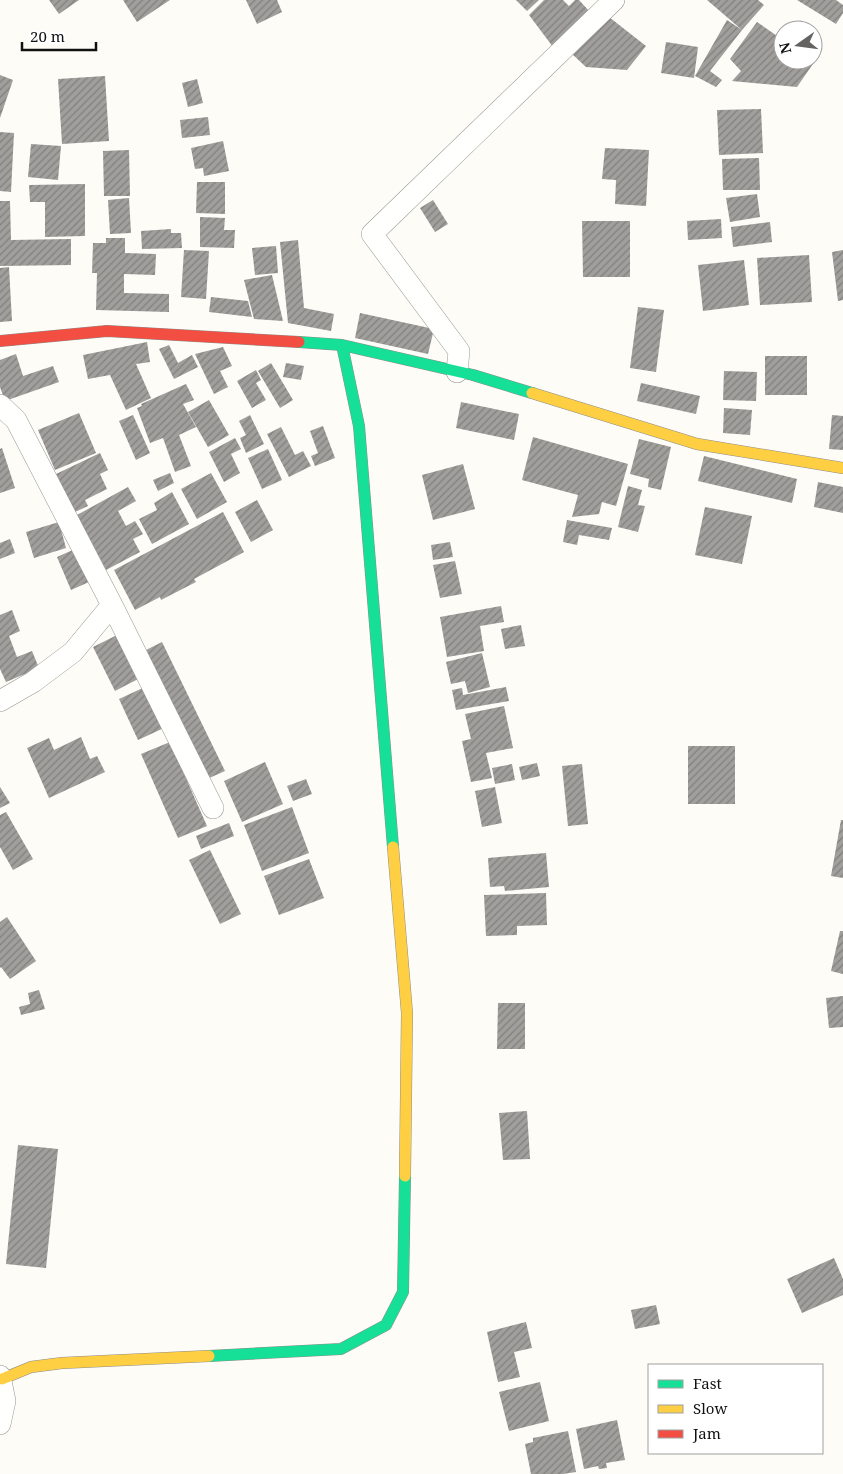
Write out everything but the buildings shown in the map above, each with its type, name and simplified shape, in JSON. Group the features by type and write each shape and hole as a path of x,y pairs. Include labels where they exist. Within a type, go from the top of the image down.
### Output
{"street":[{"path":"457,372 459,350 372,234 614,0"},
{"path":"0,341 107,331 342,345 473,375 697,444 843,468"},
{"path":"0,1424 5,1401 1,1378 31,1367 62,1363 340,1349 386,1325 403,1292 407,1013 359,426 342,345"},
{"path":"0,405 16,420 112,605 213,808"},
{"path":"0,701 33,682 73,652 112,605"}],"traffic: fast":[{"path":"299,342 342,345 473,375 532,393"},
{"path":"342,345 359,426 393,847"},
{"path":"209,1356 341,1349 386,1325 403,1292 405,1176"}],"traffic: slow":[{"path":"532,393 697,444 843,468"},
{"path":"393,847 407,1013 405,1176"},
{"path":"2,1379 31,1367 62,1363 209,1356"}],"traffic: jam":[{"path":"0,341 107,331 299,342"}]}
